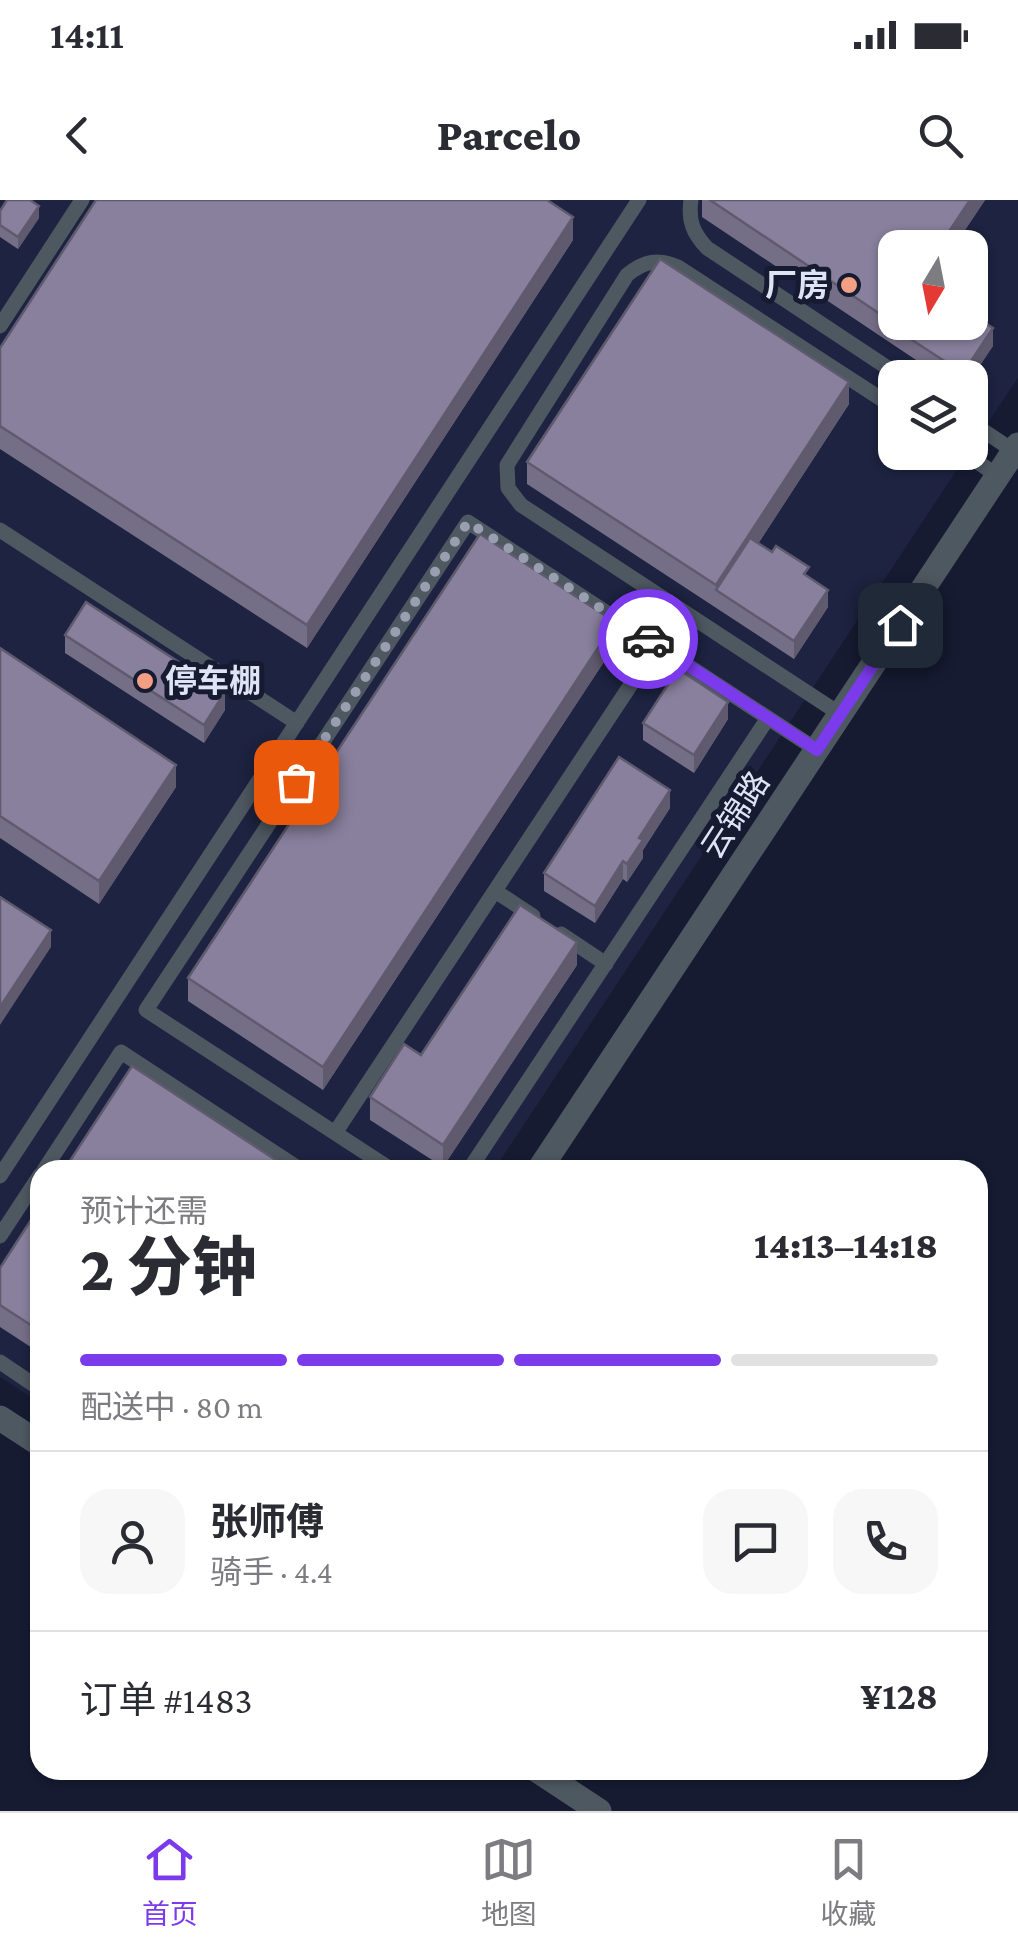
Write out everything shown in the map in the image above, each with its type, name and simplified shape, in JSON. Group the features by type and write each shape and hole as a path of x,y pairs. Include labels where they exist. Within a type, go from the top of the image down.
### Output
{"street":[{"name":"云锦路","path":"546,1160 1016,448"},
{"path":"0,1418 30,1438"},
{"path":"552,1780 599,1811"}],"lane":[{"path":"0,326 82,200"},
{"path":"0,1176 640,200"},
{"path":"691,200 690,222 707,248 878,362"},
{"path":"840,714 521,505 508,488 508,465 627,275 654,261 678,267 878,397"},
{"path":"988,432 1016,448"},
{"path":"988,469 998,476"},
{"path":"377,1160 146,1010 468,522 817,750"},
{"path":"0,530 297,723"},
{"path":"335,1133 657,645"},
{"path":"476,1160 768,718"},
{"path":"495,891 606,964"},
{"path":"50,1160 121,1052 286,1160"},
{"path":"0,1236 30,1191"},
{"path":"0,1362 30,1382"}],"shaded area":[{"path":"0,200 1018,200 1018,378 988,422 988,360 878,360 878,470 957,470 501,1160 30,1160 30,1396 0,1377"}],"building":[{"path":"7,200 30,200 39,206 18,237 0,225 0,211"},
{"path":"96,200 547,200 573,217 307,625 0,426 0,348"},
{"name":"厂房","path":"710,200 970,200 950,230 878,230 878,313"},
{"path":"660,259 849,382 716,585 527,462"},
{"path":"912,340 985,340 972,360 943,360"},
{"path":"480,534 615,622 323,1067 188,978"},
{"path":"750,538 772,552 776,546 809,567 804,574 828,590 794,641 716,590"},
{"path":"86,602 225,692 204,725 65,635"},
{"path":"0,648 176,765 99,881 0,816"},
{"path":"678,669 728,702 694,755 643,723"},
{"path":"619,757 670,790 639,838 643,840 627,864 623,861 595,906 544,873"},
{"path":"0,897 51,930 0,1007"},
{"path":"520,905 577,942 443,1145 370,1097 404,1044 421,1055"},
{"path":"132,1066 276,1160 71,1160"},
{"path":"30,1222 30,1324 0,1305 0,1268"}],"way so far":[{"path":"296,782 468,522 648,639"}],"place":[{"name":"厂房","path":"849,285"},
{"name":"停车棚","path":"145,681"}],"route":[{"path":"648,639 817,750 900,625"}]}
